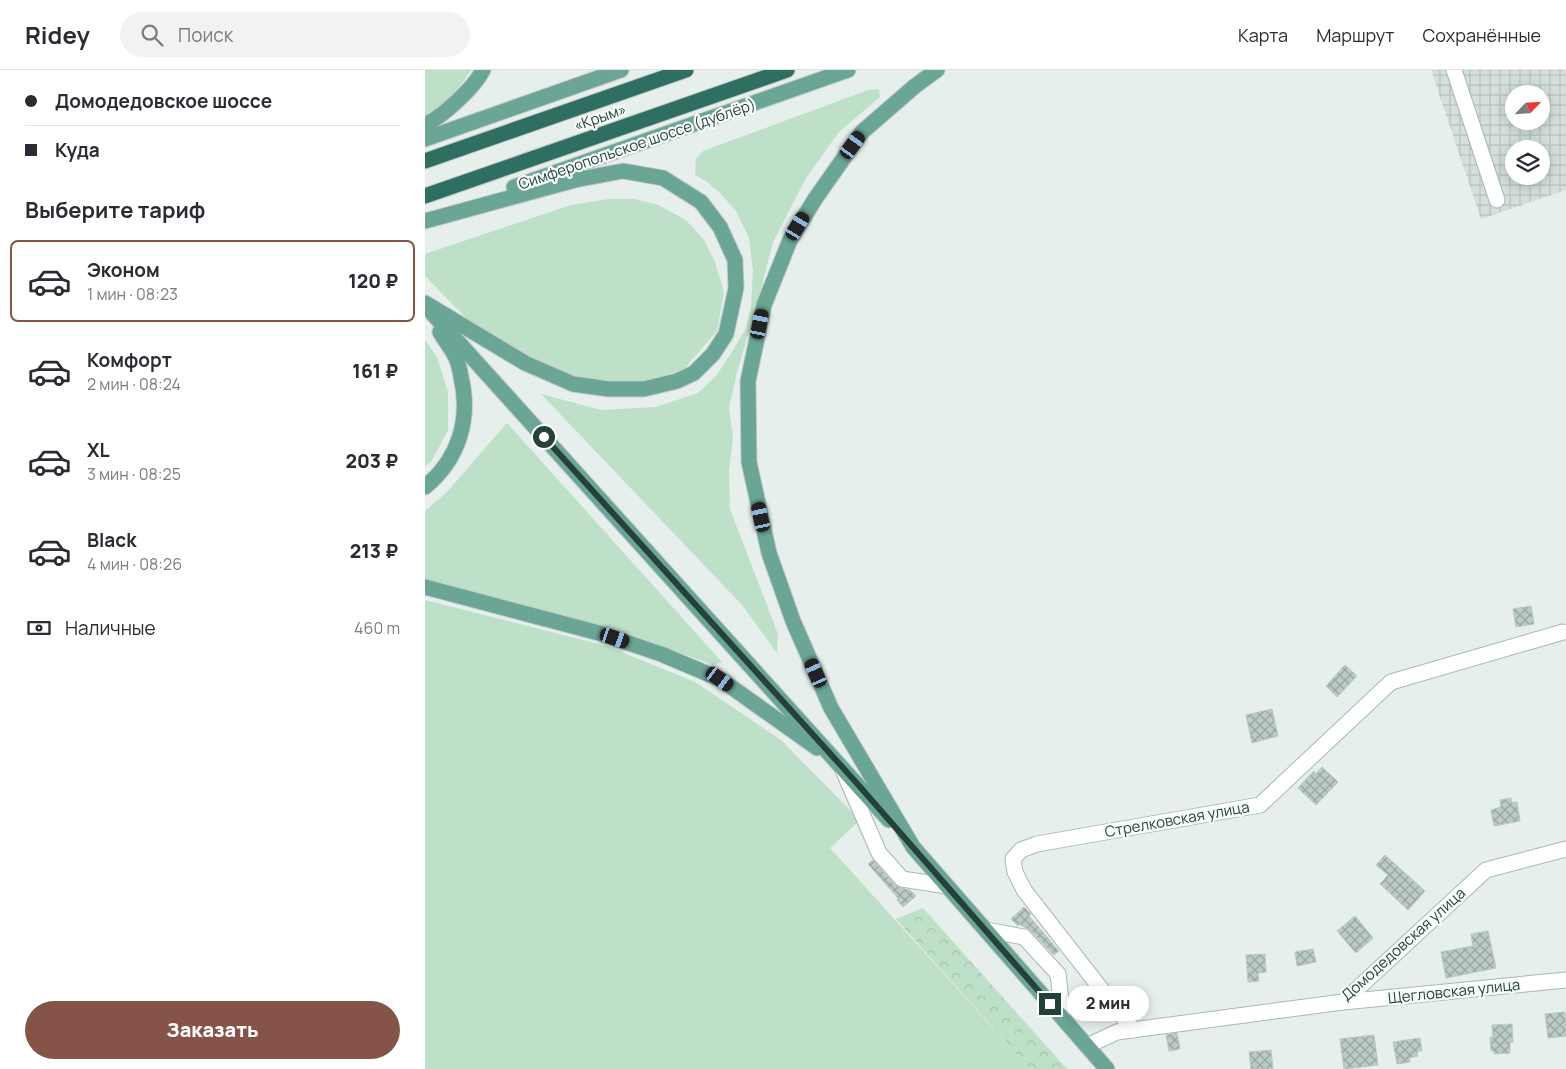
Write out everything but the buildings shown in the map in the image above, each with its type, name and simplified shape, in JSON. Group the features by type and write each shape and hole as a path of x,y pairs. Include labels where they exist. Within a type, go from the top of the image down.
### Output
{"highway":[{"name":"«Крым»","path":"425,161 685,70"},
{"name":"«Крым»","path":"425,196 787,70"}],"main road":[{"path":"425,125 432,122 460,98 483,70"},
{"path":"425,139 621,70"},
{"name":"Симферопольское шоссе (дублёр)","path":"425,220 848,70"},
{"path":"913,847 831,708 793,621 769,553 749,462 748,381 764,305 790,240 810,207 862,132 915,86 937,70"},
{"path":"425,220 575,180 623,171 663,178 701,202 721,227 735,260 737,288 726,334 713,354 695,372 677,381 644,389 609,389 573,384 525,363 425,305"},
{"path":"425,305 457,359 465,394 463,427 454,453 433,480 425,487"},
{"path":"425,305 842,766 1107,1069"},
{"path":"425,587 599,633 661,654 720,679 842,766"}],"street":[{"path":"1454,70 1497,200"},
{"name":"Стрелковская улица","path":"1133,1030 1024,890 1015,872 1013,859 1021,850 1037,844 1260,805 1391,682 1563,632"},
{"path":"842,766 879,853 901,879 947,886"},
{"name":"Домодедовская улица","path":"1087,1046 1117,1032 1343,1002 1486,870 1566,849"},
{"path":"986,930 1024,937 1058,974 1063,1018"},
{"name":"Щегловская улица","path":"1343,1002 1566,980"}],"shaded area":[{"path":"1431,70 1566,70 1566,190 1481,219"}],"green space":[{"path":"425,70 471,70 451,96 439,108 425,117"},
{"path":"879,89 880,97 839,132 806,178 773,242 729,408 733,438 729,471 730,509 778,634 777,653 742,605 541,394 601,410 656,407 698,393 716,376 745,330 751,307 753,271 749,238 736,211 720,193 706,181 695,175 696,159 703,151 868,90"},
{"path":"609,199 635,199 658,205 686,220 704,240 715,262 724,292 717,331 684,369 647,381 592,383 543,365 503,344 467,319 425,276 425,254 571,205"},
{"path":"425,340 437,357 448,392 448,430 431,462 425,466"},
{"path":"507,423 722,662 713,665 628,634 425,581 425,511 447,492"},
{"path":"425,600 607,646 695,682 781,740 860,820 830,848 1030,1069 425,1069"},
{"path":"923,908 1067,1069 1030,1069 896,919"}],"route":[{"path":"544,437 854,780 1050,1004"}]}
